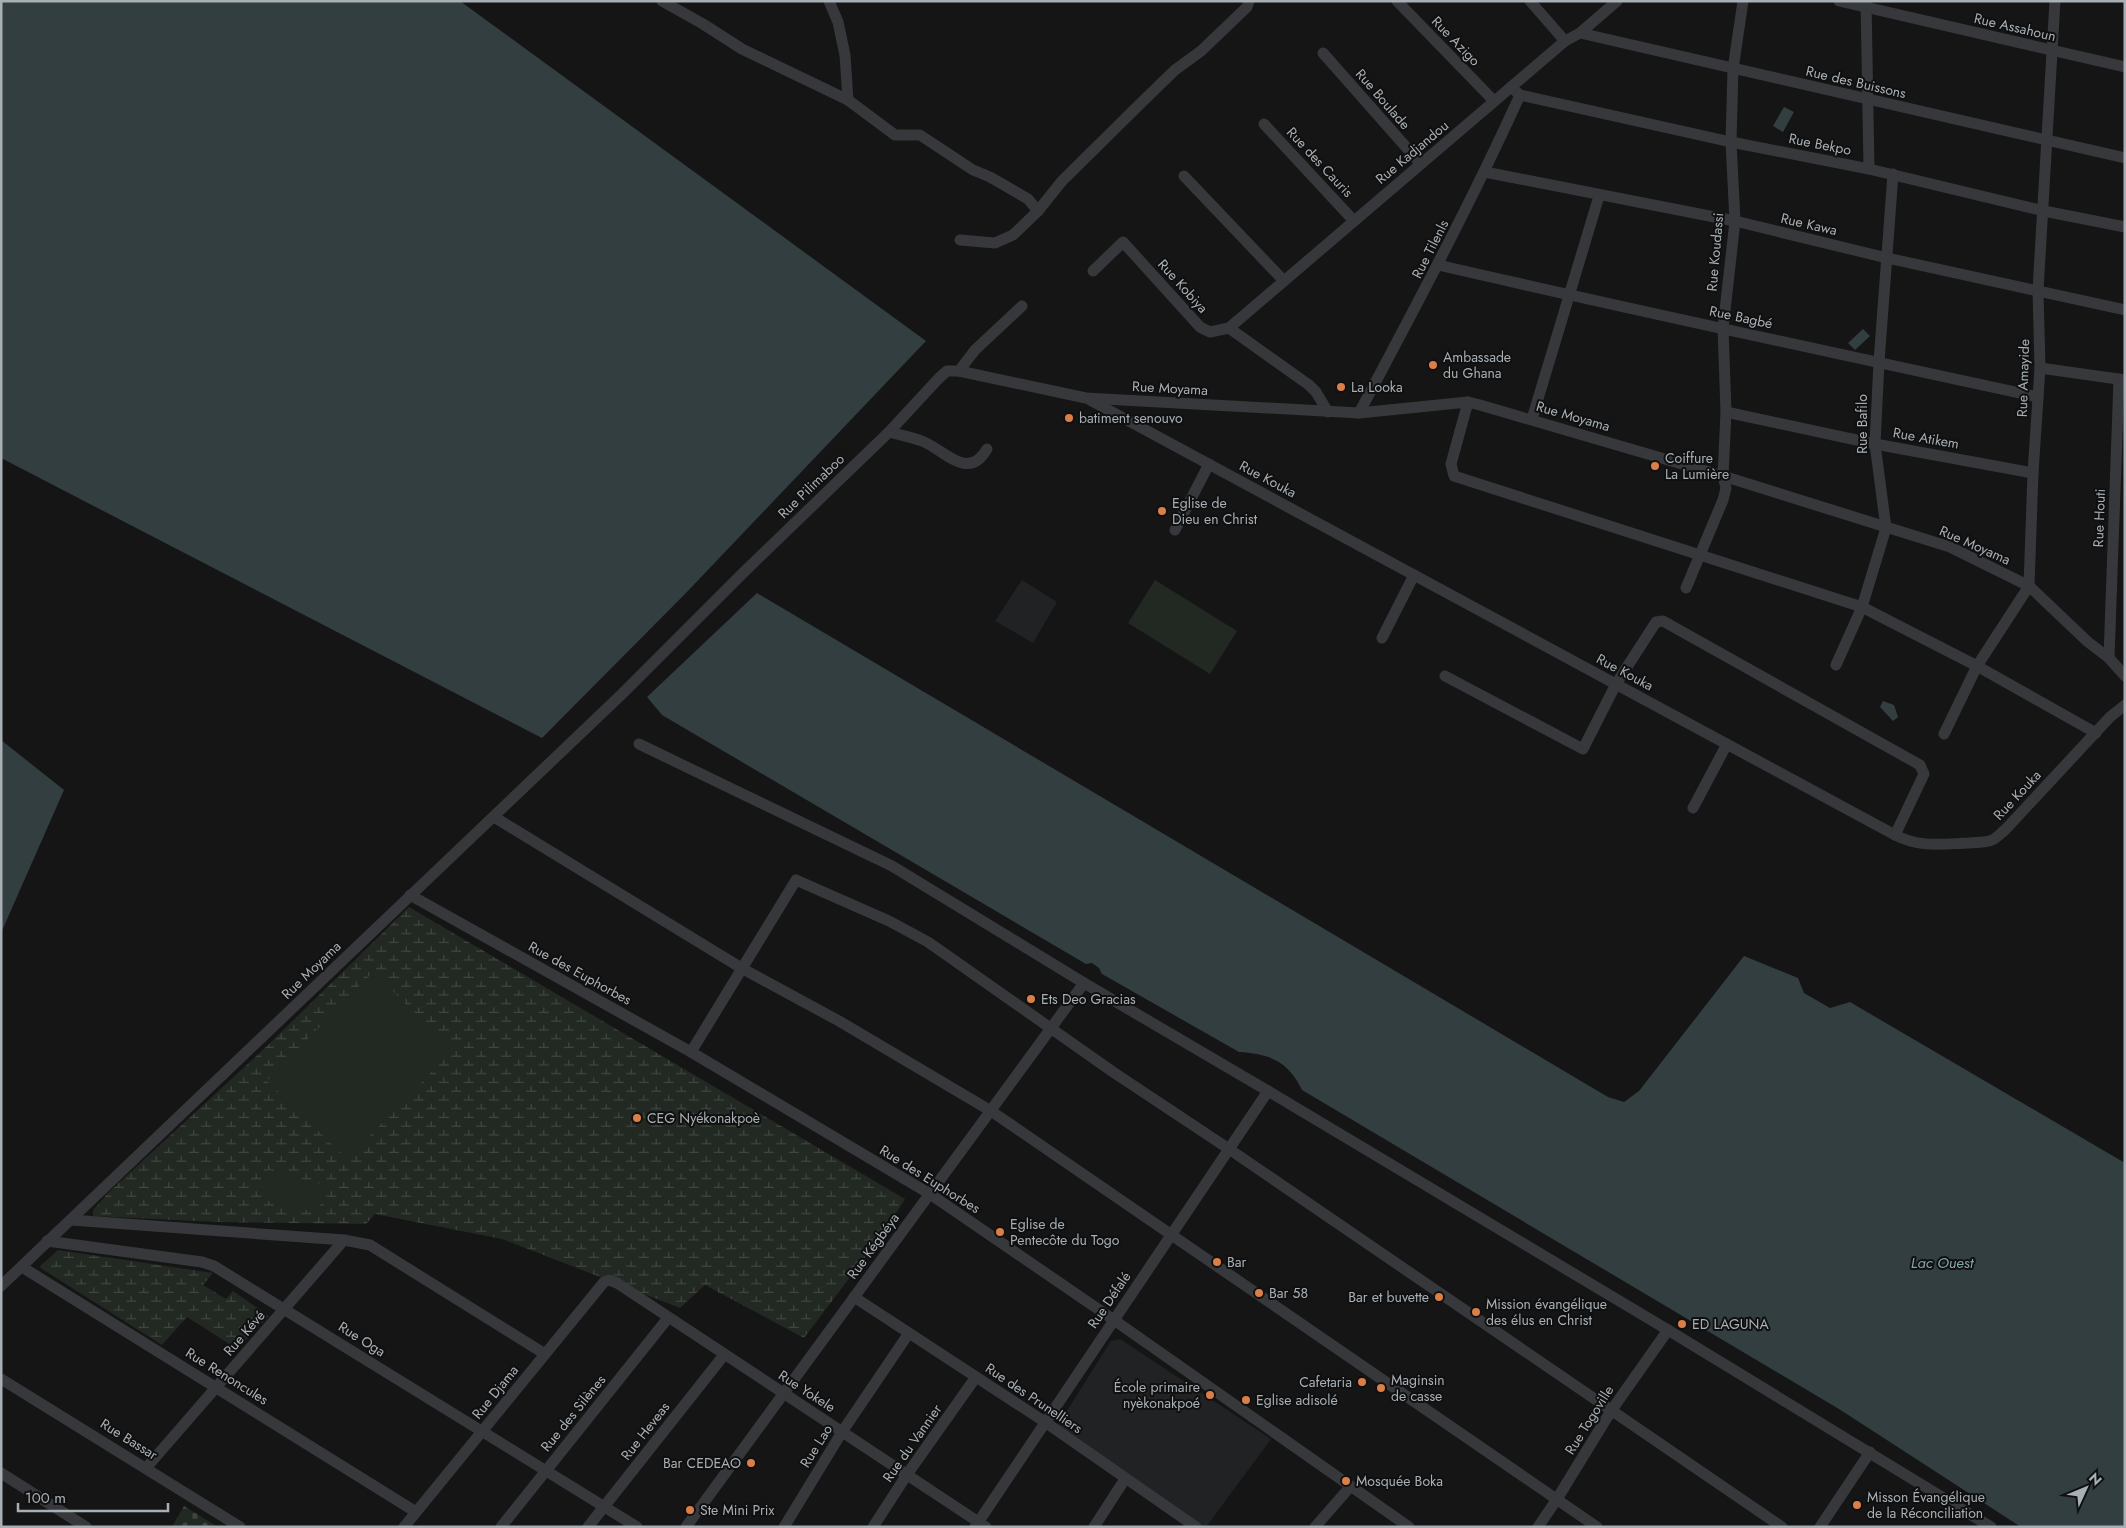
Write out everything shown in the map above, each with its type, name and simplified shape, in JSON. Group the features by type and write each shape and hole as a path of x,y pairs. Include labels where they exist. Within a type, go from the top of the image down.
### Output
{"street":[{"path":"662,1 742,49 848,100 895,135 920,135 973,170 1028,199 1038,210"},
{"path":"830,1 838,22 845,55 848,100"},
{"path":"960,240 995,243 1013,235 1038,210 1062,181 1175,70 1201,51 1247,7 1249,1"},
{"name":"Rue Azigo","path":"1397,1 1494,102"},
{"path":"1530,1 1566,41"},
{"name":"Rue Kadjandou","path":"1229,328 1494,102 1516,91 1566,41 1580,33 1617,1"},
{"name":"Rue Koudassi","path":"1686,588 1723,500 1726,488 1723,476 1726,412 1723,328 1735,222 1731,142 1733,69 1743,1"},
{"name":"Rue Assahoun","path":"1839,1 1866,5 2125,67"},
{"name":"Rue Amayide","path":"2029,586 2033,473 2040,368 2038,290 2055,1"},
{"path":"1866,5 1870,169"},
{"name":"Rue des Buissons","path":"1580,33 2125,158"},
{"name":"Rue Boulade","path":"1323,53 1420,164"},
{"name":"Rue Bekpo","path":"1516,91 1731,142 1870,169 2044,211 2125,227"},
{"name":"Rue Tilenls","path":"1359,413 1485,172 1516,91"},
{"name":"Rue des Cauris","path":"1264,124 1354,221"},
{"name":"Rue Kawa","path":"1485,172 1735,222 1887,258 2125,310"},
{"name":"Rue Bafilo","path":"1836,665 1862,607 1886,528 1875,444 1878,362 1893,174"},
{"path":"1184,176 1284,281"},
{"path":"1532,419 1599,196"},
{"name":"Rue Kobiya","path":"1093,271 1123,242 1203,330 1210,332 1229,328"},
{"name":"Rue Bagbé","path":"1438,265 1956,381 2038,397"},
{"path":"959,371 975,350 1022,306"},
{"path":"1229,328 1309,385 1320,397 1328,412"},
{"path":"2040,368 2122,380"},
{"name":"Rue Pilimaboo","path":"622,694 744,572 889,432 939,378 947,371 959,371"},
{"name":"Rue Moyama","path":"959,371 1086,398 1359,413 1468,402 1532,419 1723,476 1950,547 2029,586 2088,642 2110,658 2125,676"},
{"name":"Rue Houti","path":"2110,658 2122,380"},
{"name":"Rue Kouka","path":"1086,398 1895,835 1928,846 1982,843 1994,840 2125,705"},
{"path":"1468,402 1451,464 1454,476 1862,607 1978,666 2096,733"},
{"name":"Rue Atikem","path":"1726,412 1875,444 2033,473"},
{"path":"889,432 923,442 957,463 972,463 981,460 987,449"},
{"path":"1174,530 1209,464"},
{"path":"1382,638 1414,575"},
{"path":"1944,734 1978,666 2029,586"},
{"path":"1445,676 1583,749 1616,684 1656,622 1663,622 1920,765 1924,774 1895,835"},
{"name":"Rue Moyama","path":"1,1286 622,694"},
{"path":"639,744 892,866 1084,984 1268,1090 1668,1330 1991,1527"},
{"path":"1693,808 1727,744"},
{"path":"494,817 744,969 839,1021 991,1111 1597,1527"},
{"path":"691,1052 744,969 796,880 912,932 1113,1072 1229,1149 1782,1527"},
{"name":"Rue des Euphorbes","path":"410,896 691,1052 930,1194 1114,1320 1409,1527"},
{"name":"Rue Kégbéya","path":"686,1527 1084,984"},
{"name":"Rue Défalé","path":"980,1525 1045,1422 1268,1090"},
{"path":"71,1220 344,1240 374,1248 545,1354"},
{"name":"Rue Kévé","path":"146,1468 344,1240"},
{"name":"Rue Oga","path":"47,1241 202,1262 214,1266 285,1308 637,1527"},
{"name":"Rue Renoncules","path":"22,1267 416,1512"},
{"name":"Rue Djama","path":"404,1527 604,1282 612,1280"},
{"name":"Rue Yokele","path":"612,1280 842,1432 908,1473 980,1525"},
{"name":"Rue des Prunelliers","path":"854,1297 1045,1422 1196,1527"},
{"name":"Rue des Silènes","path":"501,1527 668,1318"},
{"name":"Rue Togoville","path":"1538,1527 1611,1411 1668,1330"},
{"name":"Rue Lao","path":"784,1527 842,1432 910,1333"},
{"name":"Rue Heveas","path":"588,1527 724,1355"},
{"name":"Rue du Vannier","path":"873,1527 908,1473 976,1377"},
{"name":"Rue Bassar","path":"1,1379 240,1527"},
{"path":"1820,1527 1870,1452"},
{"path":"1,1473 86,1527"},
{"path":"1094,1527 1125,1479"},
{"path":"1315,1527 1350,1487"}],"shaded area":[{"path":"1022,580 1057,602 1033,643 995,621"},
{"path":"1120,1339 1271,1439 1206,1527 1201,1527 1058,1425 1111,1341"}],"green space":[{"path":"1155,580 1237,631 1210,674 1128,623"},
{"path":"409,907 905,1199 882,1235 804,1338 705,1285 680,1308 502,1239 375,1214 366,1224 217,1222 93,1216 93,1210 110,1191 267,1046"},
{"path":"373,972 453,1050 347,1159 267,1081"},
{"path":"268,1170 325,1185 318,1213 261,1199"},
{"path":"58,1250 213,1273 203,1285 226,1299 233,1291 269,1316 237,1349 187,1317 162,1345 39,1267"},
{"path":"184,1506 218,1527 172,1527"}],"water":[{"path":"1,1 460,1 926,341 685,594 542,738 1,458"},
{"path":"1784,107 1794,112 1783,132 1773,126"},
{"path":"1863,329 1870,336 1855,350 1848,343"},
{"name":"Lac Ouest","path":"757,593 1608,1097 1624,1102 1639,1091 1744,956 1798,978 1804,993 1830,1008 1850,1002 2125,1163 2125,1527 2021,1527 1839,1409 1302,1090 1291,1072 1277,1061 1269,1057 1239,1052 1102,974 1099,968 1092,963 1086,964 662,715 647,697"},
{"path":"1883,701 1894,705 1898,717 1893,721 1880,707"},
{"path":"1,740 64,790 1,933"}],"place":[{"name":"Ambassade du Ghana","path":"1433,365"},
{"name":"La Looka","path":"1341,387"},
{"name":"batiment senouvo","path":"1069,418"},
{"name":"Coiffure La Lumière","path":"1655,466"},
{"name":"Eglise de Dieu en Christ","path":"1162,511"},
{"name":"Ets Deo Gracias","path":"1031,999"},
{"name":"CEG Nyékonakpoè","path":"637,1118"},
{"name":"Eglise de Pentecôte du Togo","path":"1000,1232"},
{"name":"Bar","path":"1217,1262"},
{"name":"Bar 58","path":"1259,1293"},
{"name":"Bar et buvette","path":"1439,1297"},
{"name":"Mission évangélique des élus en Christ","path":"1476,1312"},
{"name":"ED LAGUNA","path":"1682,1324"},
{"name":"Cafetaria","path":"1362,1382"},
{"name":"Maginsin de casse","path":"1381,1388"},
{"name":"École primaire nyèkonakpoé","path":"1210,1395"},
{"name":"Eglise adisolé","path":"1246,1400"},
{"name":"Bar CEDEAO","path":"751,1463"},
{"name":"Mosquée Boka","path":"1346,1481"},
{"name":"Misson Évangélique de la Réconciliation","path":"1857,1505"},
{"name":"Ste Mini Prix","path":"690,1510"}]}
